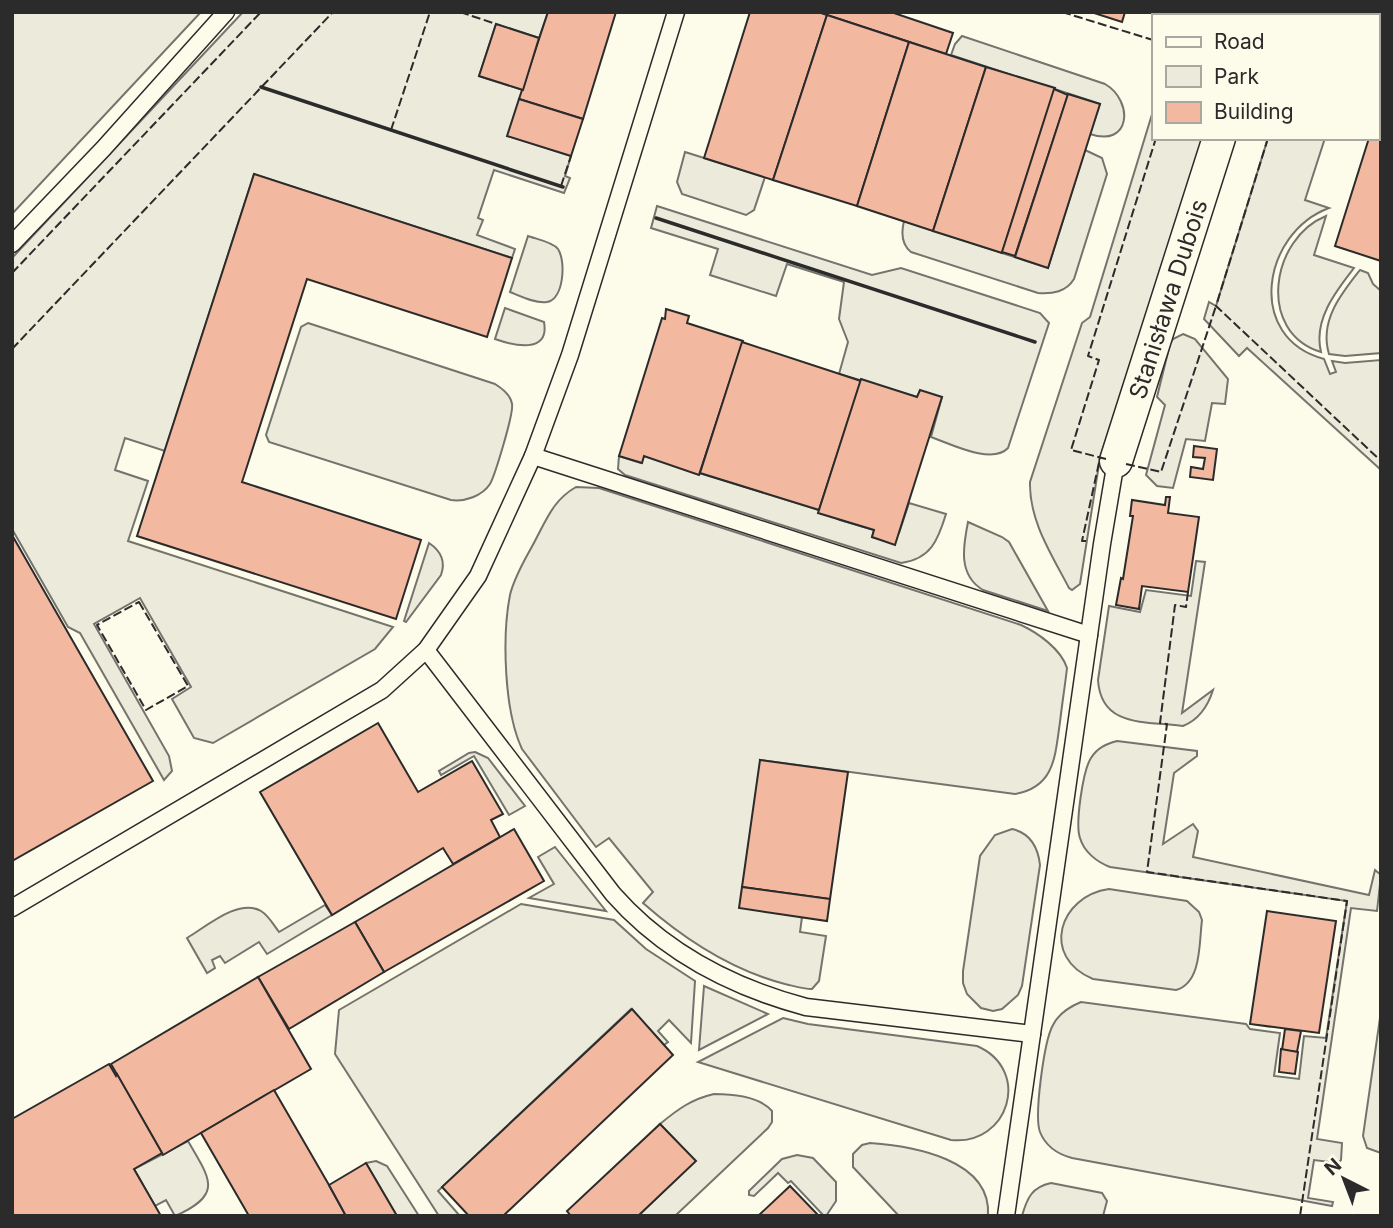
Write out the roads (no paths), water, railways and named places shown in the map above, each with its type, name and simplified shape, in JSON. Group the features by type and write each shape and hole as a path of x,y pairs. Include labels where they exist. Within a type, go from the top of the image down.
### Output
{"street":[{"name":"Stanisława Dubois","path":"1116,461 1218,140"}],"lane":[{"path":"12,244 103,149 226,12"},
{"path":"12,908 382,690 426,650 478,576 533,456 570,355 676,12"},
{"path":"533,456 1089,635"},
{"path":"1006,1216 1116,461"},
{"path":"426,650 613,894 637,919 675,950 737,984 806,1007 1032,1034"}]}
